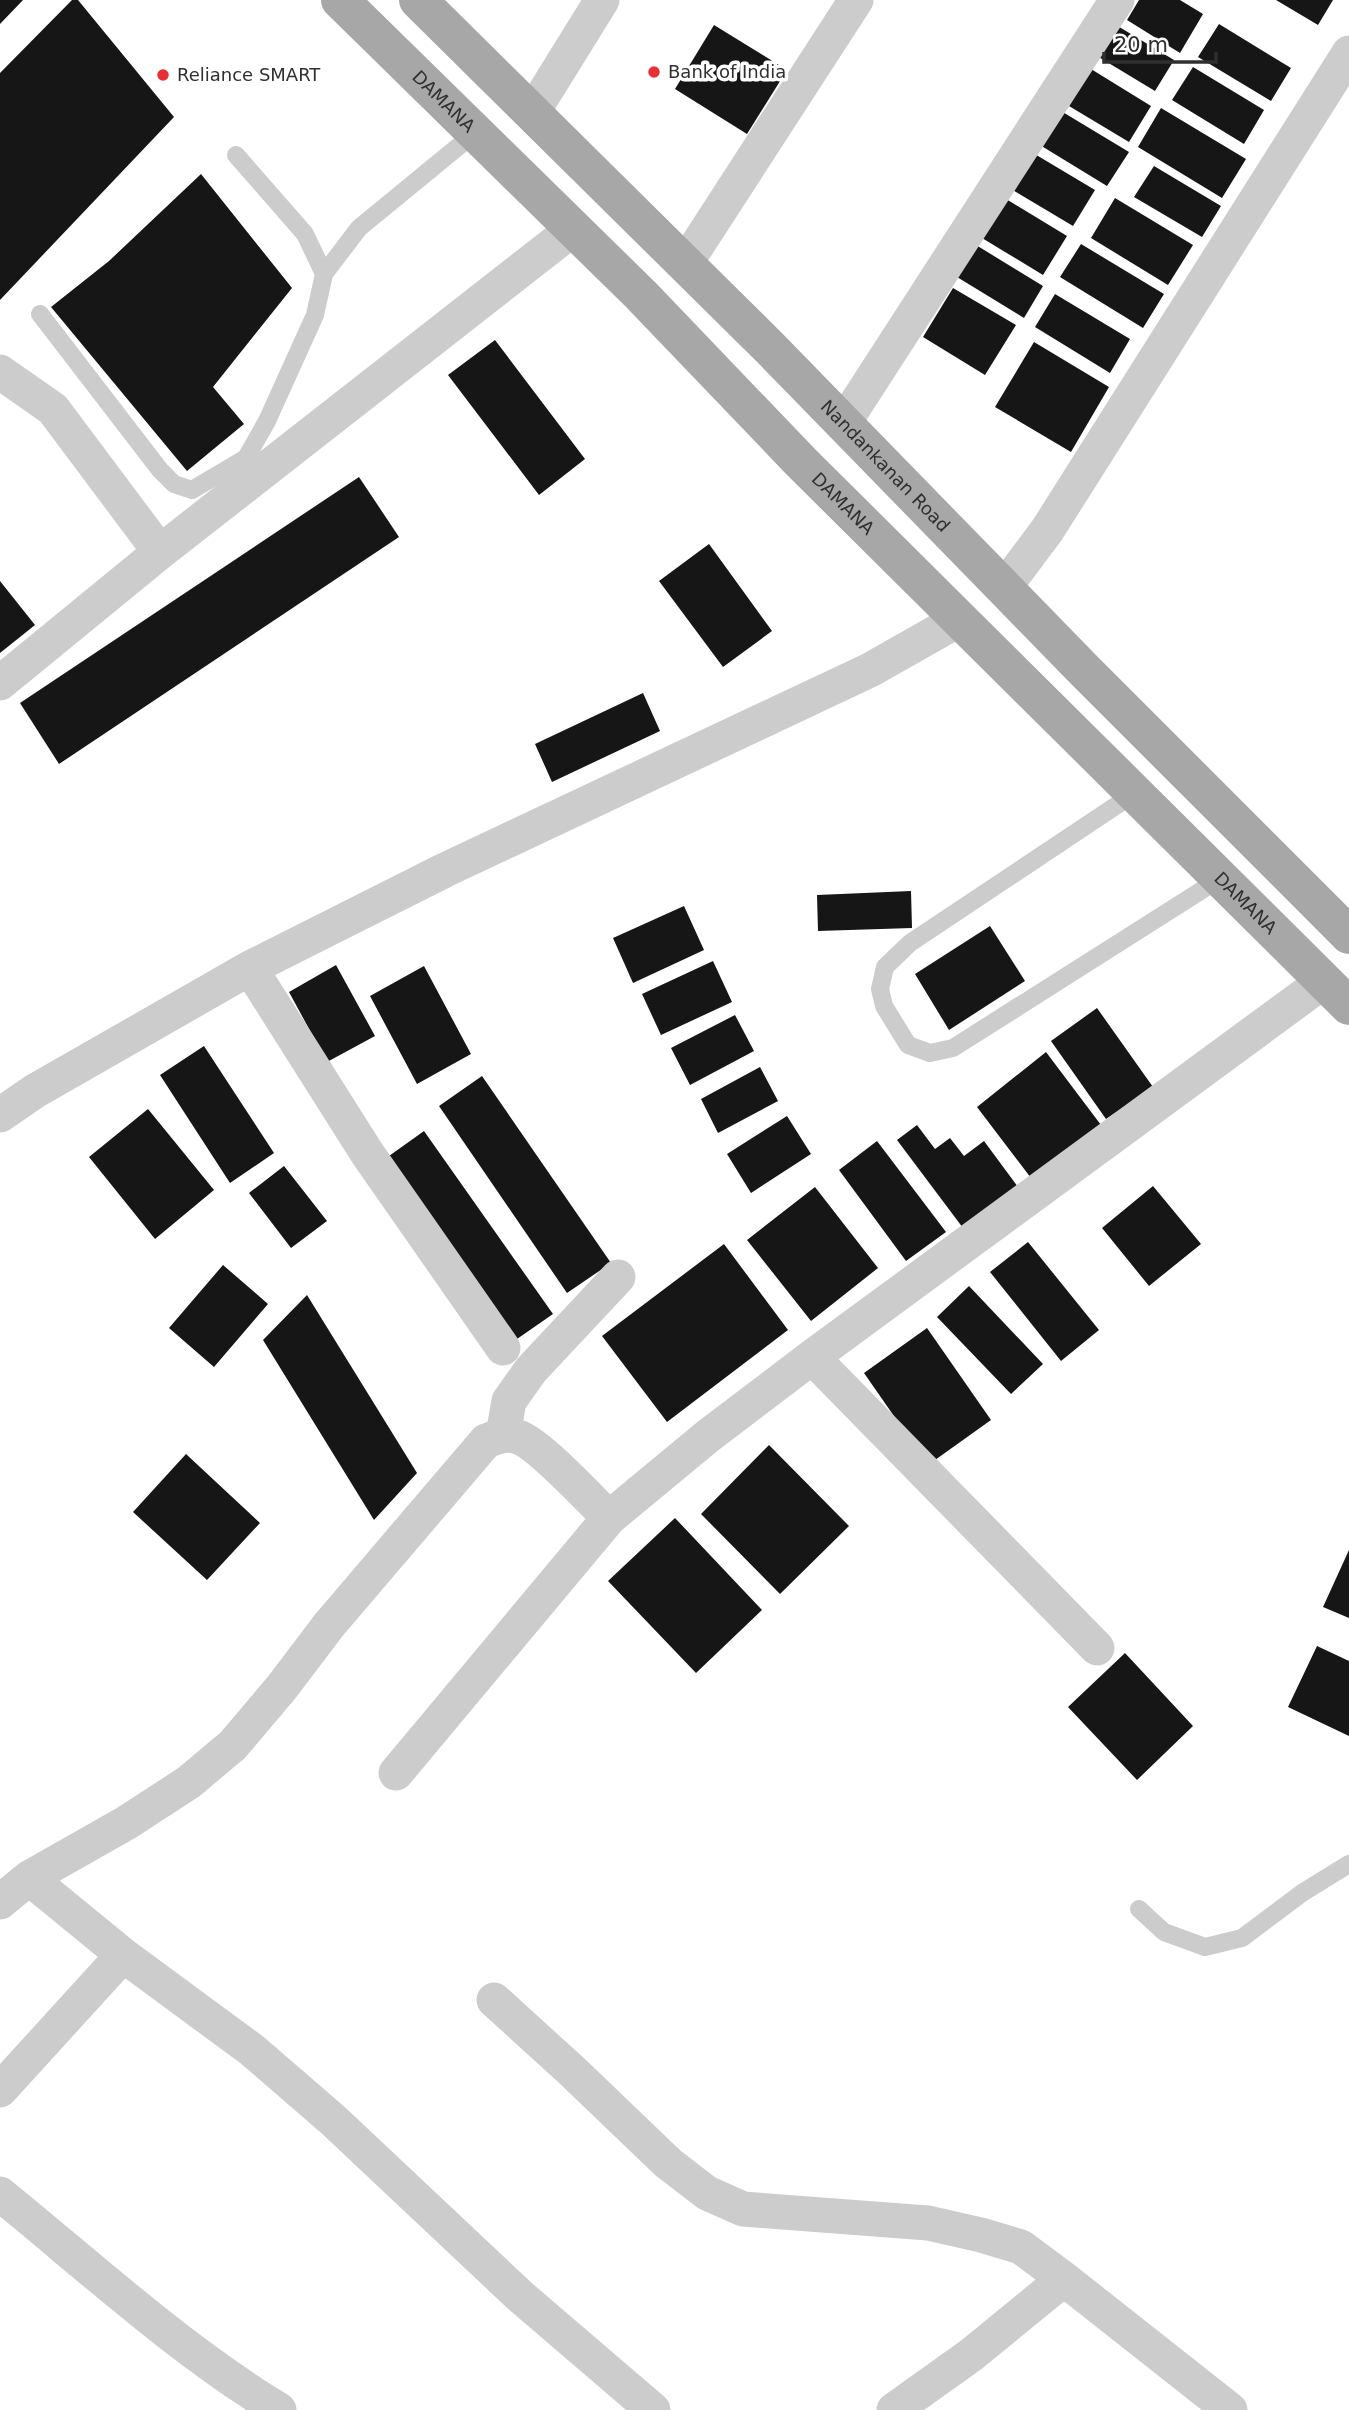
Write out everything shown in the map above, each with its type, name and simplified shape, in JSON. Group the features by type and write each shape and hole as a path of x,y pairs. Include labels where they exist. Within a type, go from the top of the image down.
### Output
{"main road":[{"name":"DAMANA","path":"340,0 641,295 801,462 1336,993"},
{"name":"Nandankanan Road","path":"418,0 685,264 1349,935"}],"street":[{"path":"532,113 602,0"},
{"path":"685,264 856,0"},
{"path":"843,424 1117,0"},
{"path":"1004,588 1048,529 1349,53"},
{"path":"0,683 160,552 573,229"},
{"path":"0,372 53,410 160,552"},
{"path":"0,1115 35,1091 250,968 445,870 870,670 960,619"},
{"path":"250,968 367,1153 503,1348"},
{"path":"396,1773 609,1518 708,1436 812,1357 1336,993"},
{"path":"503,1434 509,1401 531,1370 618,1277"},
{"path":"812,1357 1097,1648"},
{"path":"0,1902 30,1878 127,1823 189,1782 233,1745 329,1625 486,1441 503,1434 519,1437 538,1451 609,1518"},
{"path":"30,1878 122,1955 252,2050 333,2120 520,2296 653,2410"},
{"path":"0,2090 122,1955"},
{"path":"494,2000 668,2163 707,2193 743,2209 928,2223 1021,2247 1230,2410"},
{"path":"0,2194 233,2398 279,2410"},
{"path":"894,2410 971,2355 1064,2279"}],"lane":[{"path":"40,314 160,470 174,484 192,490 246,458 267,421 315,315 324,274 359,228 476,132"},
{"path":"236,155 305,234 324,274"},
{"path":"1135,793 910,943 885,967 880,989 884,1006 908,1045 930,1053 953,1048 1221,878"},
{"path":"1139,1909 1164,1932 1205,1947 1242,1938 1302,1892 1349,1864"}],"building":[{"path":"0,0 23,0 0,24"},
{"path":"72,0 78,0 174,117 0,300 0,73"},
{"path":"1139,0 1180,0 1203,14 1180,53 1127,20"},
{"path":"1276,0 1333,0 1318,25"},
{"path":"1219,24 1291,68 1271,101 1198,57"},
{"path":"714,25 787,70 747,134 675,89"},
{"path":"1116,25 1174,60 1155,91 1097,56"},
{"path":"1193,67 1264,110 1244,144 1172,100"},
{"path":"1091,69 1151,106 1129,142 1069,106"},
{"path":"1056,108 1129,152 1107,186 1035,142"},
{"path":"1161,108 1246,159 1222,198 1138,147"},
{"path":"1033,153 1095,190 1073,226 1011,189"},
{"path":"1154,166 1221,206 1202,237 1134,197"},
{"path":"201,174 292,288 213,387 244,424 187,471 51,307 109,261"},
{"path":"1115,198 1193,245 1168,285 1091,238"},
{"path":"1006,199 1067,236 1043,275 982,238"},
{"path":"1081,244 1164,294 1143,328 1060,277"},
{"path":"976,245 1043,286 1024,318 957,277"},
{"path":"953,288 1016,325 985,375 923,337"},
{"path":"1055,294 1130,339 1110,373 1035,327"},
{"path":"495,340 585,459 539,495 448,375"},
{"path":"1034,342 1109,387 1071,452 995,407"},
{"path":"359,477 399,537 59,764 20,703"},
{"path":"709,544 772,631 723,667 659,581"},
{"path":"0,581 35,625 0,653"},
{"path":"643,693 660,731 552,782 535,744"},
{"path":"911,891 912,928 818,931 817,895"},
{"path":"684,906 704,950 633,983 613,938"},
{"path":"990,926 1025,981 949,1030 915,974"},
{"path":"713,961 732,1002 661,1035 642,994"},
{"path":"336,965 375,1036 327,1062 289,992"},
{"path":"424,966 471,1054 417,1084 370,996"},
{"path":"1097,1008 1153,1087 1106,1119 1051,1041"},
{"path":"735,1015 754,1051 690,1085 671,1048"},
{"path":"204,1046 274,1153 230,1183 160,1075"},
{"path":"1046,1052 1101,1125 1031,1178 977,1107"},
{"path":"760,1067 778,1101 718,1133 701,1099"},
{"path":"482,1076 611,1263 567,1293 439,1106"},
{"path":"148,1109 214,1190 155,1239 89,1157"},
{"path":"787,1116 811,1154 751,1193 727,1154"},
{"path":"917,1125 935,1149 950,1138 964,1156 984,1141 1018,1187 963,1228 897,1140"},
{"path":"424,1131 553,1314 517,1339 389,1156"},
{"path":"877,1141 946,1232 906,1261 839,1170"},
{"path":"284,1166 327,1221 291,1248 249,1193"},
{"path":"1153,1186 1201,1244 1149,1286 1102,1228"},
{"path":"815,1187 878,1268 811,1321 747,1240"},
{"path":"1028,1242 1099,1330 1061,1361 990,1272"},
{"path":"724,1244 788,1330 667,1422 602,1336"},
{"path":"223,1265 268,1304 214,1367 169,1328"},
{"path":"969,1286 1043,1364 1011,1394 937,1317"},
{"path":"307,1295 417,1473 374,1520 263,1340"},
{"path":"927,1328 991,1420 928,1465 864,1373"},
{"path":"769,1445 849,1526 780,1594 701,1514"},
{"path":"186,1454 260,1523 207,1580 133,1512"},
{"path":"675,1518 762,1610 696,1673 608,1581"},
{"path":"1349,1550 1349,1618 1323,1607"},
{"path":"1317,1646 1349,1661 1349,1736 1288,1707"},
{"path":"1125,1653 1193,1726 1137,1780 1068,1707"}],"place":[{"name":"Bank of India","path":"654,72"},
{"name":"Reliance SMART","path":"163,75"}]}
